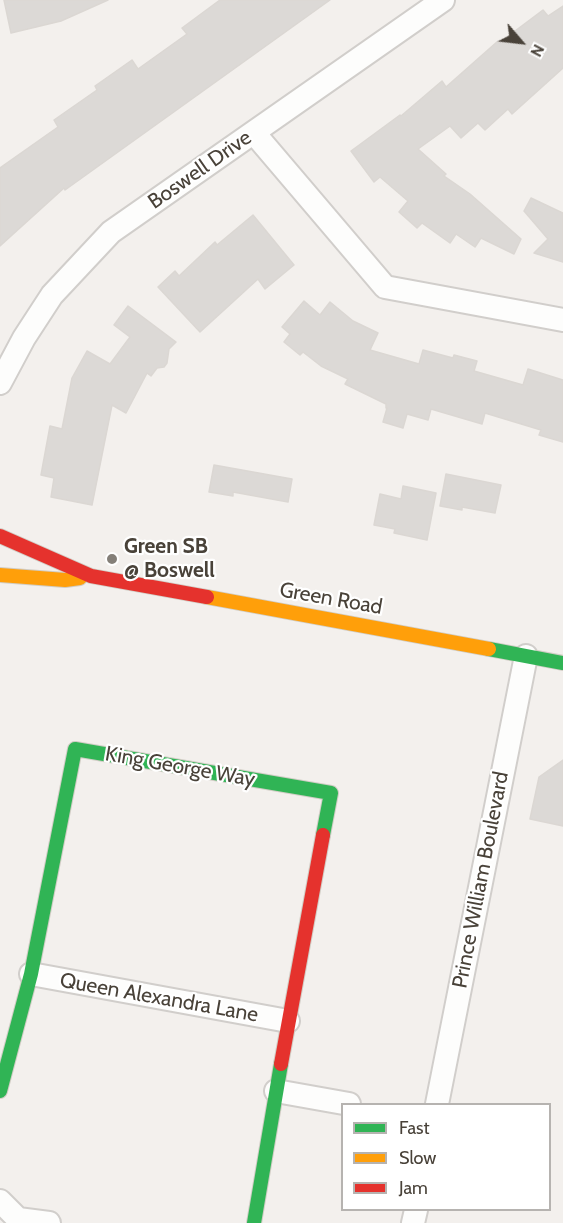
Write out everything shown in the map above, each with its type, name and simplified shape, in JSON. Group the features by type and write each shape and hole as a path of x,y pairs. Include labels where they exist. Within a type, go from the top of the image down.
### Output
{"street":[{"name":"Boswell Drive","path":"0,382 51,295 111,232 443,0"},
{"path":"254,133 385,287 563,320"},
{"name":"Green Road","path":"0,536 68,562 91,576"},
{"path":"0,546 1,552"},
{"name":"Green Road","path":"0,575 66,580 91,576 563,663"},
{"name":"Prince William Boulevard","path":"437,1103 526,656"},
{"name":"King George Way","path":"0,1091 31,974 75,749 332,793 288,1021 254,1223"},
{"name":"Queen Alexandra Lane","path":"31,974 288,1021"},
{"path":"276,1090 344,1103"},
{"path":"0,1201 18,1218 49,1223"}],"building":[{"path":"4,0 108,0 61,21 11,33"},
{"path":"220,0 330,0 65,190 64,188 0,246 0,168 58,127 54,120 97,90 95,86 132,60 138,69 187,34 182,28"},
{"path":"563,6 563,68 512,114 508,109 485,130 478,123 461,138 450,126 418,149 446,174 444,176 470,194 521,239 514,254 481,238 475,247 456,234 450,243 422,223 417,228 399,212 408,201 380,177 374,182 351,151 401,116 442,81 446,87 498,41 499,43 543,10 548,16"},
{"path":"531,198 563,213 563,262 534,253 548,239 524,211"},
{"path":"253,215 294,265 265,289 258,279 200,332 158,287 175,271 179,276 215,242 217,245"},
{"path":"304,301 320,315 330,302 353,321 378,333 370,350 419,364 423,350 453,358 454,355 477,361 474,371 523,385 528,369 563,380 563,442 539,435 541,430 485,413 482,424 431,409 428,420 407,414 403,428 383,422 386,404 345,384 348,379 321,366 303,352 300,355 284,342 290,334 282,327"},
{"path":"128,306 176,342 169,349 167,363 164,367 157,368 151,376 147,373 126,413 112,405 92,505 51,497 54,478 41,475 50,426 62,429 72,378 87,351 110,364 130,337 114,325"},
{"path":"214,465 292,479 288,502 233,492 233,496 209,492"},
{"path":"446,474 501,485 495,513 440,506"},
{"path":"403,486 436,493 427,540 394,533 395,529 374,525 380,494 401,499"},
{"path":"563,760 563,826 530,819 539,777"}],"traffic: fast":[{"path":"489,649 563,663"},
{"path":"0,1091 31,974 75,749 331,793 323,835"},
{"path":"254,1223 281,1064"}],"traffic: slow":[{"path":"0,575 65,580 80,578"},
{"path":"207,597 489,649"}],"traffic: jam":[{"path":"0,536 91,576 207,597"},
{"path":"281,1064 323,835"}],"place":[{"name":"Green SB @ Boswell","path":"112,559"}]}
